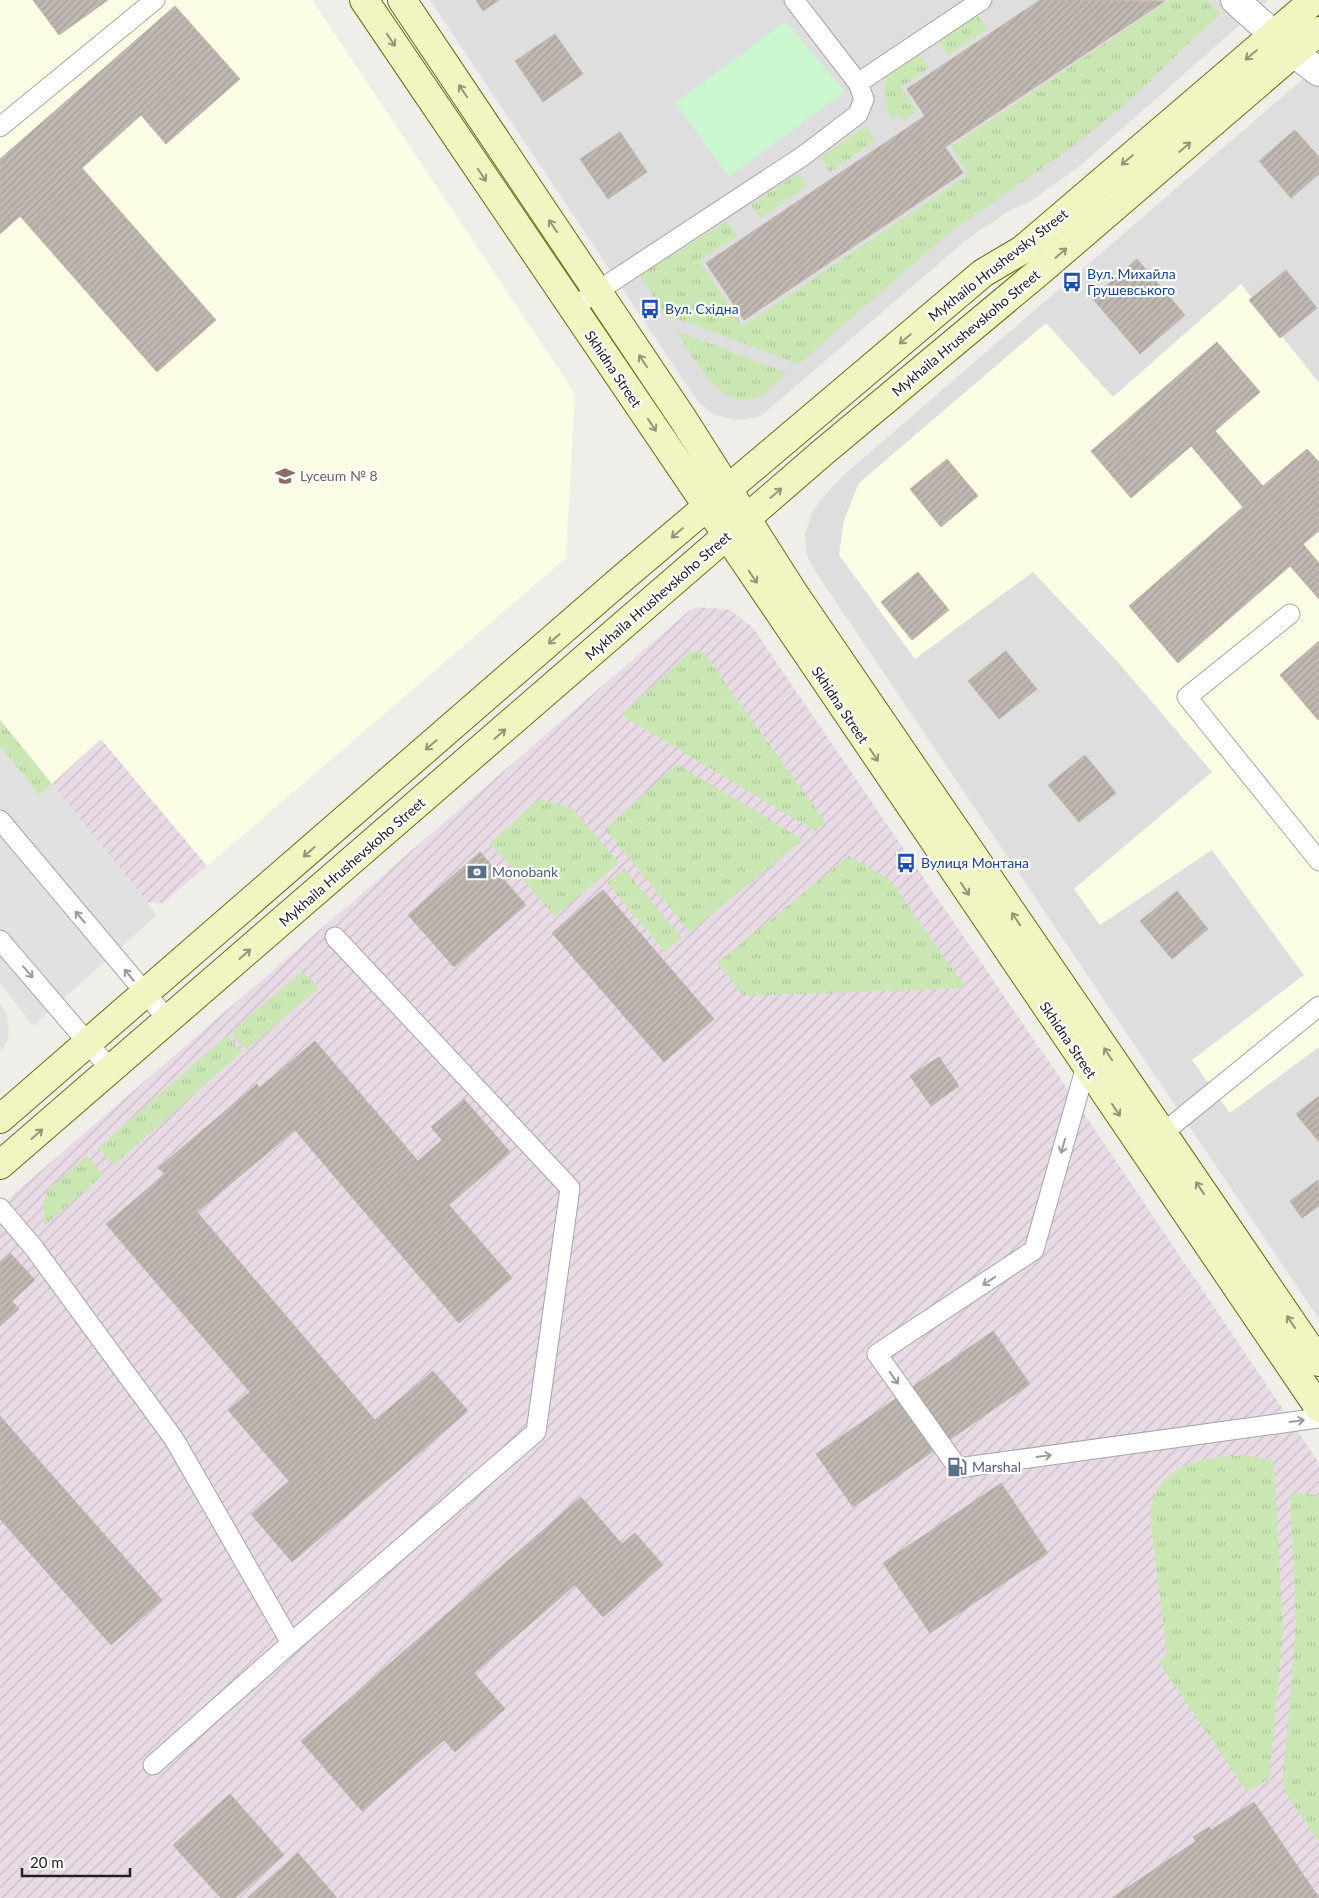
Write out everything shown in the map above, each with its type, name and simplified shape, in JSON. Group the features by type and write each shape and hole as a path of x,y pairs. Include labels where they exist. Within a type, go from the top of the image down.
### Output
{"main road":[{"name":"Skhidna Street","path":"364,0 706,508 736,528 795,596 1152,1141 1319,1408"},
{"name":"Skhidna Street","path":"402,0 728,490 736,528 1086,1066 1152,1141 1319,1362"},
{"name":"Mykhailo Hrushevsky Street","path":"728,490 983,273 1022,250 1314,0"},
{"name":"Mykhaila Hrushevskoho Street","path":"0,1165 169,1021 736,528 1319,31"},
{"path":"0,1119 728,490"}],"street":[{"path":"1235,0 1275,34 1294,54 1319,72"}],"lane":[{"path":"0,127 155,0"},
{"path":"572,308 803,156 858,114 864,99 858,83 794,0"},
{"path":"858,83 982,0"},
{"path":"1290,614 1187,698 1319,861"},
{"path":"0,820 169,1021"},
{"path":"153,1765 291,1643 536,1432 570,1188 335,938"},
{"path":"0,940 111,1070"},
{"path":"1152,1141 1319,1006"},
{"path":"1086,1066 1034,1250 877,1354 958,1468 1319,1418"},
{"path":"0,1208 34,1248 174,1438 291,1643"}],"shaded area":[{"name":"Lyceum № 8","path":"0,0 312,0 575,394 566,558 207,866 101,739 52,784 0,720"},
{"path":"430,0 1268,0 1081,165 1031,201 1012,209 970,237 761,416 738,420 714,415 698,402"},
{"path":"1319,65 1319,1319 813,568 807,556 805,534 813,510 839,479"},
{"path":"1241,284 1319,383 1319,1047 1230,1113 1192,1060 1304,975 1212,850 1100,925 1074,889 1212,772 1117,661 1033,572 915,659 839,555 844,520 858,485 1046,323 1113,397"},
{"path":"698,607 730,610 753,628 1060,1078 1319,1463 1319,1898 0,1898 0,1206 689,611"},
{"path":"101,738 207,866 163,903 147,902 52,784"},
{"path":"0,746 39,795 52,784 157,915 33,1026 0,983"},
{"path":"0,1004 6,1013 9,1026 8,1038 0,1051"}],"green space":[{"path":"1169,0 1208,0 1220,14 1124,105 1067,151 950,232 799,364 665,314 640,275 727,221 737,236 699,261 743,326 969,174 951,147"},
{"path":"977,14 987,29 948,55 938,41"},
{"path":"785,22 845,91 729,177 675,103"},
{"path":"919,53 929,68 901,87 917,111 903,121 898,115 892,119 884,93 885,76"},
{"path":"866,126 876,140 830,172 820,158"},
{"path":"798,173 807,186 761,218 751,205"},
{"path":"676,331 787,373 760,396 745,399 732,397 720,390 710,380"},
{"path":"691,651 703,652 826,823 815,831 621,715"},
{"path":"0,720 52,784 39,795 0,746"},
{"path":"677,764 803,840 690,932 605,829"},
{"path":"539,799 571,807 619,863 555,916 490,843"},
{"path":"849,856 889,879 966,988 744,996 717,963"},
{"path":"624,869 682,938 665,952 607,883"},
{"path":"302,971 319,988 246,1050 231,1032"},
{"path":"227,1035 242,1052 114,1165 98,1148"},
{"path":"87,1156 103,1175 44,1226 44,1201 49,1188"},
{"path":"1243,1455 1274,1461 1283,1630 1269,1779 1247,1792 1159,1662 1167,1655 1150,1517 1155,1494 1171,1474 1193,1463 1218,1457"},
{"path":"1290,1493 1319,1495 1319,1842 1286,1794 1283,1780 1296,1625"}],"building":[{"path":"33,0 108,0 59,35"},
{"path":"476,0 499,0 483,11"},
{"path":"1040,0 1165,1 945,147 963,173 744,320 706,263 925,116 907,89"},
{"path":"175,6 240,79 166,144 141,115 82,168 216,320 157,372 20,216 0,234 0,159"},
{"path":"555,34 583,74 543,102 515,61"},
{"path":"1295,130 1319,157 1319,174 1291,198 1259,161"},
{"path":"620,132 647,172 608,199 580,159"},
{"path":"1137,259 1185,315 1140,354 1092,298"},
{"path":"1286,270 1317,308 1280,338 1249,300"},
{"path":"1217,342 1260,392 1215,431 1263,486 1307,449 1319,462 1319,531 1303,544 1319,563 1319,599 1290,566 1178,663 1129,606 1243,507 1191,446 1131,498 1091,451"},
{"path":"947,459 978,496 941,527 910,489"},
{"path":"918,572 949,610 912,640 881,602"},
{"path":"1319,641 1319,719 1318,720 1280,675"},
{"path":"1006,651 1037,689 999,719 968,681"},
{"path":"1085,755 1116,793 1079,822 1048,785"},
{"path":"480,852 526,905 454,967 408,915"},
{"path":"603,890 714,1019 664,1062 552,933"},
{"path":"1177,891 1208,929 1172,959 1140,921"},
{"path":"315,1041 418,1161 442,1140 431,1127 464,1099 510,1152 449,1205 512,1278 459,1323 295,1130 197,1212 375,1420 433,1371 468,1411 292,1562 251,1514 289,1481 228,1410 250,1392 106,1224 165,1174 158,1168 257,1084 259,1088"},
{"path":"939,1057 959,1086 931,1106 910,1076"},
{"path":"1319,1096 1319,1142 1296,1114"},
{"path":"1318,1180 1319,1206 1302,1218 1290,1201"},
{"path":"10,1253 35,1280 12,1301 0,1288 0,1262"},
{"path":"0,1288 19,1309 0,1326"},
{"path":"993,1331 1030,1384 853,1507 816,1454"},
{"path":"0,1416 162,1600 111,1645 0,1519"},
{"path":"1001,1483 1048,1553 930,1633 883,1563"},
{"path":"581,1497 622,1544 635,1533 663,1565 603,1617 575,1585 474,1673 505,1709 455,1752 444,1740 362,1811 301,1741"},
{"path":"230,1794 284,1855 235,1898 221,1898 173,1845"},
{"path":"1254,1802 1319,1898 1112,1898 1196,1841 1193,1837 1209,1827 1211,1830"},
{"path":"298,1853 337,1898 247,1898"}],"place":[{"name":"Вул. Михайла Грушевського","path":"1072,282"},
{"name":"Вул. Східна","path":"650,309"},
{"name":"Lyceum № 8","path":"285,476"},
{"name":"Вулиця Монтана","path":"906,863"},
{"name":"Monobank","path":"477,872"},
{"name":"Marshal","path":"957,1467"}]}
